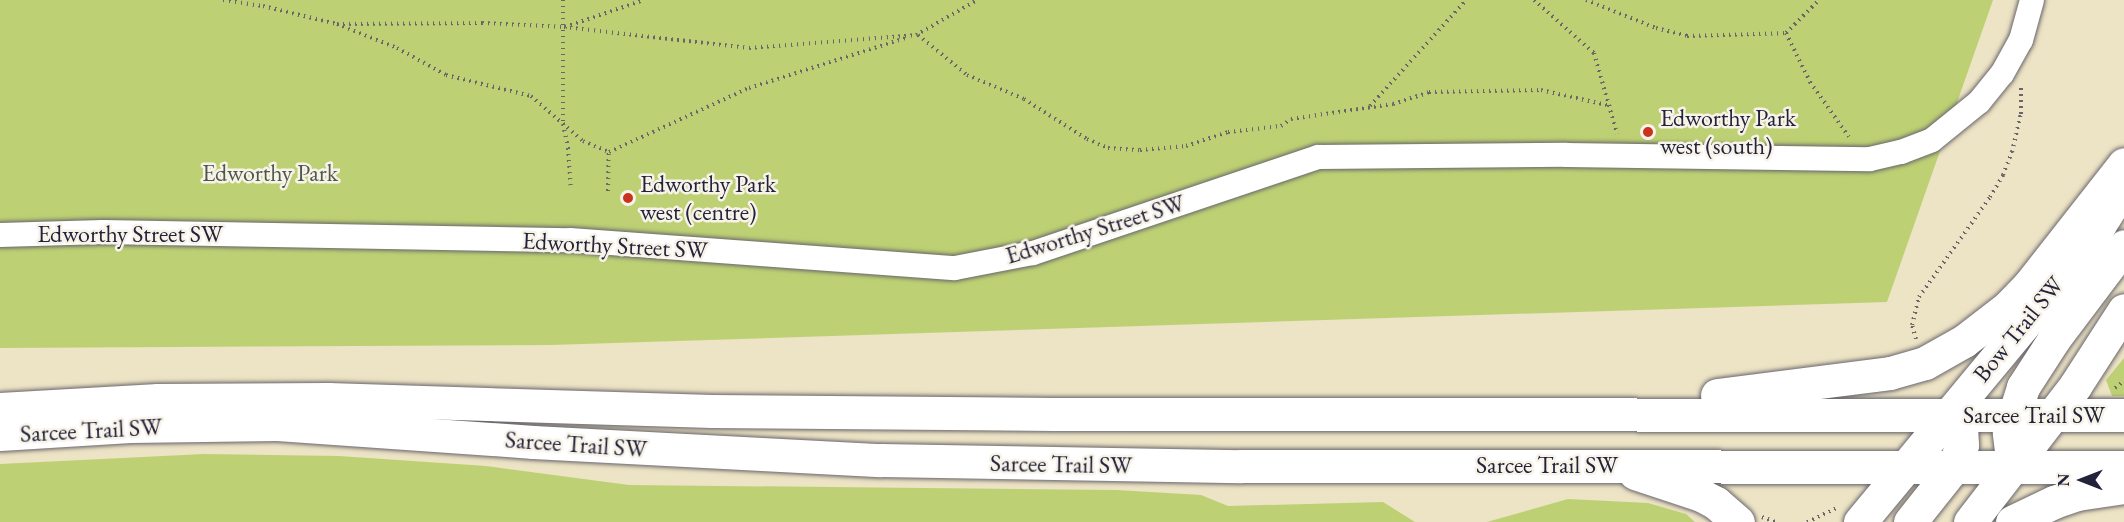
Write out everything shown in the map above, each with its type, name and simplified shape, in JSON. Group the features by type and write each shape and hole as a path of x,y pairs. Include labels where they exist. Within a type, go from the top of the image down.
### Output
{"main road":[{"path":"1621,413 1702,397 1866,378 1924,363 1972,336 2008,307 2030,284 2124,164"},
{"name":"Bow Trail SW","path":"1850,514 1904,466 1951,415 1971,386 2041,304 2100,224 2124,186"},
{"path":"2013,467 2009,432 2024,387 2054,339 2124,246"},
{"path":"1970,522 2074,386 2124,310"},
{"name":"Sarcee Trail SW","path":"0,409 158,400 328,399 771,411 1054,414 1951,415 2051,414 2120,401"},
{"path":"1910,522 1953,468 1962,445 1962,427 1951,415"},
{"name":"Sarcee Trail SW","path":"0,434 130,426 277,424 533,442 881,460 1206,466 2124,467"},
{"path":"1613,465 1701,495 1716,503 1738,522"},
{"path":"2012,522 2069,497 2124,487"}],"street":[{"name":"Edworthy Street SW","path":"0,235 103,232 570,240 955,268 1033,253 1318,157 1566,155 1870,159 1932,140 1979,102 2002,75 2021,40 2032,0"}],"path":[{"path":"223,0 263,6 337,24 397,48 446,75 531,96 584,141 609,152 749,88 826,61 918,35 977,0"},
{"path":"255,0 263,6"},
{"path":"563,0 563,124 568,148 571,190"},
{"path":"564,27 644,0"},
{"path":"1370,107 1466,0"},
{"path":"337,24 482,22 564,27 749,48 918,35 967,75 1024,99 1087,139 1108,148 1140,150 1186,146 1228,132 1281,126 1291,119 1394,104 1429,92 1541,90 1611,106 1594,52 1534,0"},
{"path":"1586,0 1656,28 1687,36 1786,33 1819,0"},
{"path":"1786,33 1810,82 1846,135 1870,159"},
{"path":"1918,349 1912,325 1918,297 1990,197 2003,175 2012,152 2021,114 2021,82"},
{"path":"609,152 609,190"},
{"path":"2120,401 2124,381"},
{"path":"1807,522 1829,513 1850,514"}],"green space":[{"name":"Edworthy Park","path":"0,0 1993,0 1887,302 551,345 0,348"},
{"path":"2124,358 2124,396 2112,396 2106,380"},
{"path":"204,454 339,456 486,466 629,485 1117,490 1201,495 1228,506 1383,502 1415,522 0,522 0,464"},
{"path":"1568,499 1648,503 1686,514 1695,522 1487,522"}],"place":[{"name":"Edworthy Park west (south)","path":"1648,132"},
{"name":"Edworthy Park west (centre)","path":"628,198"}]}
